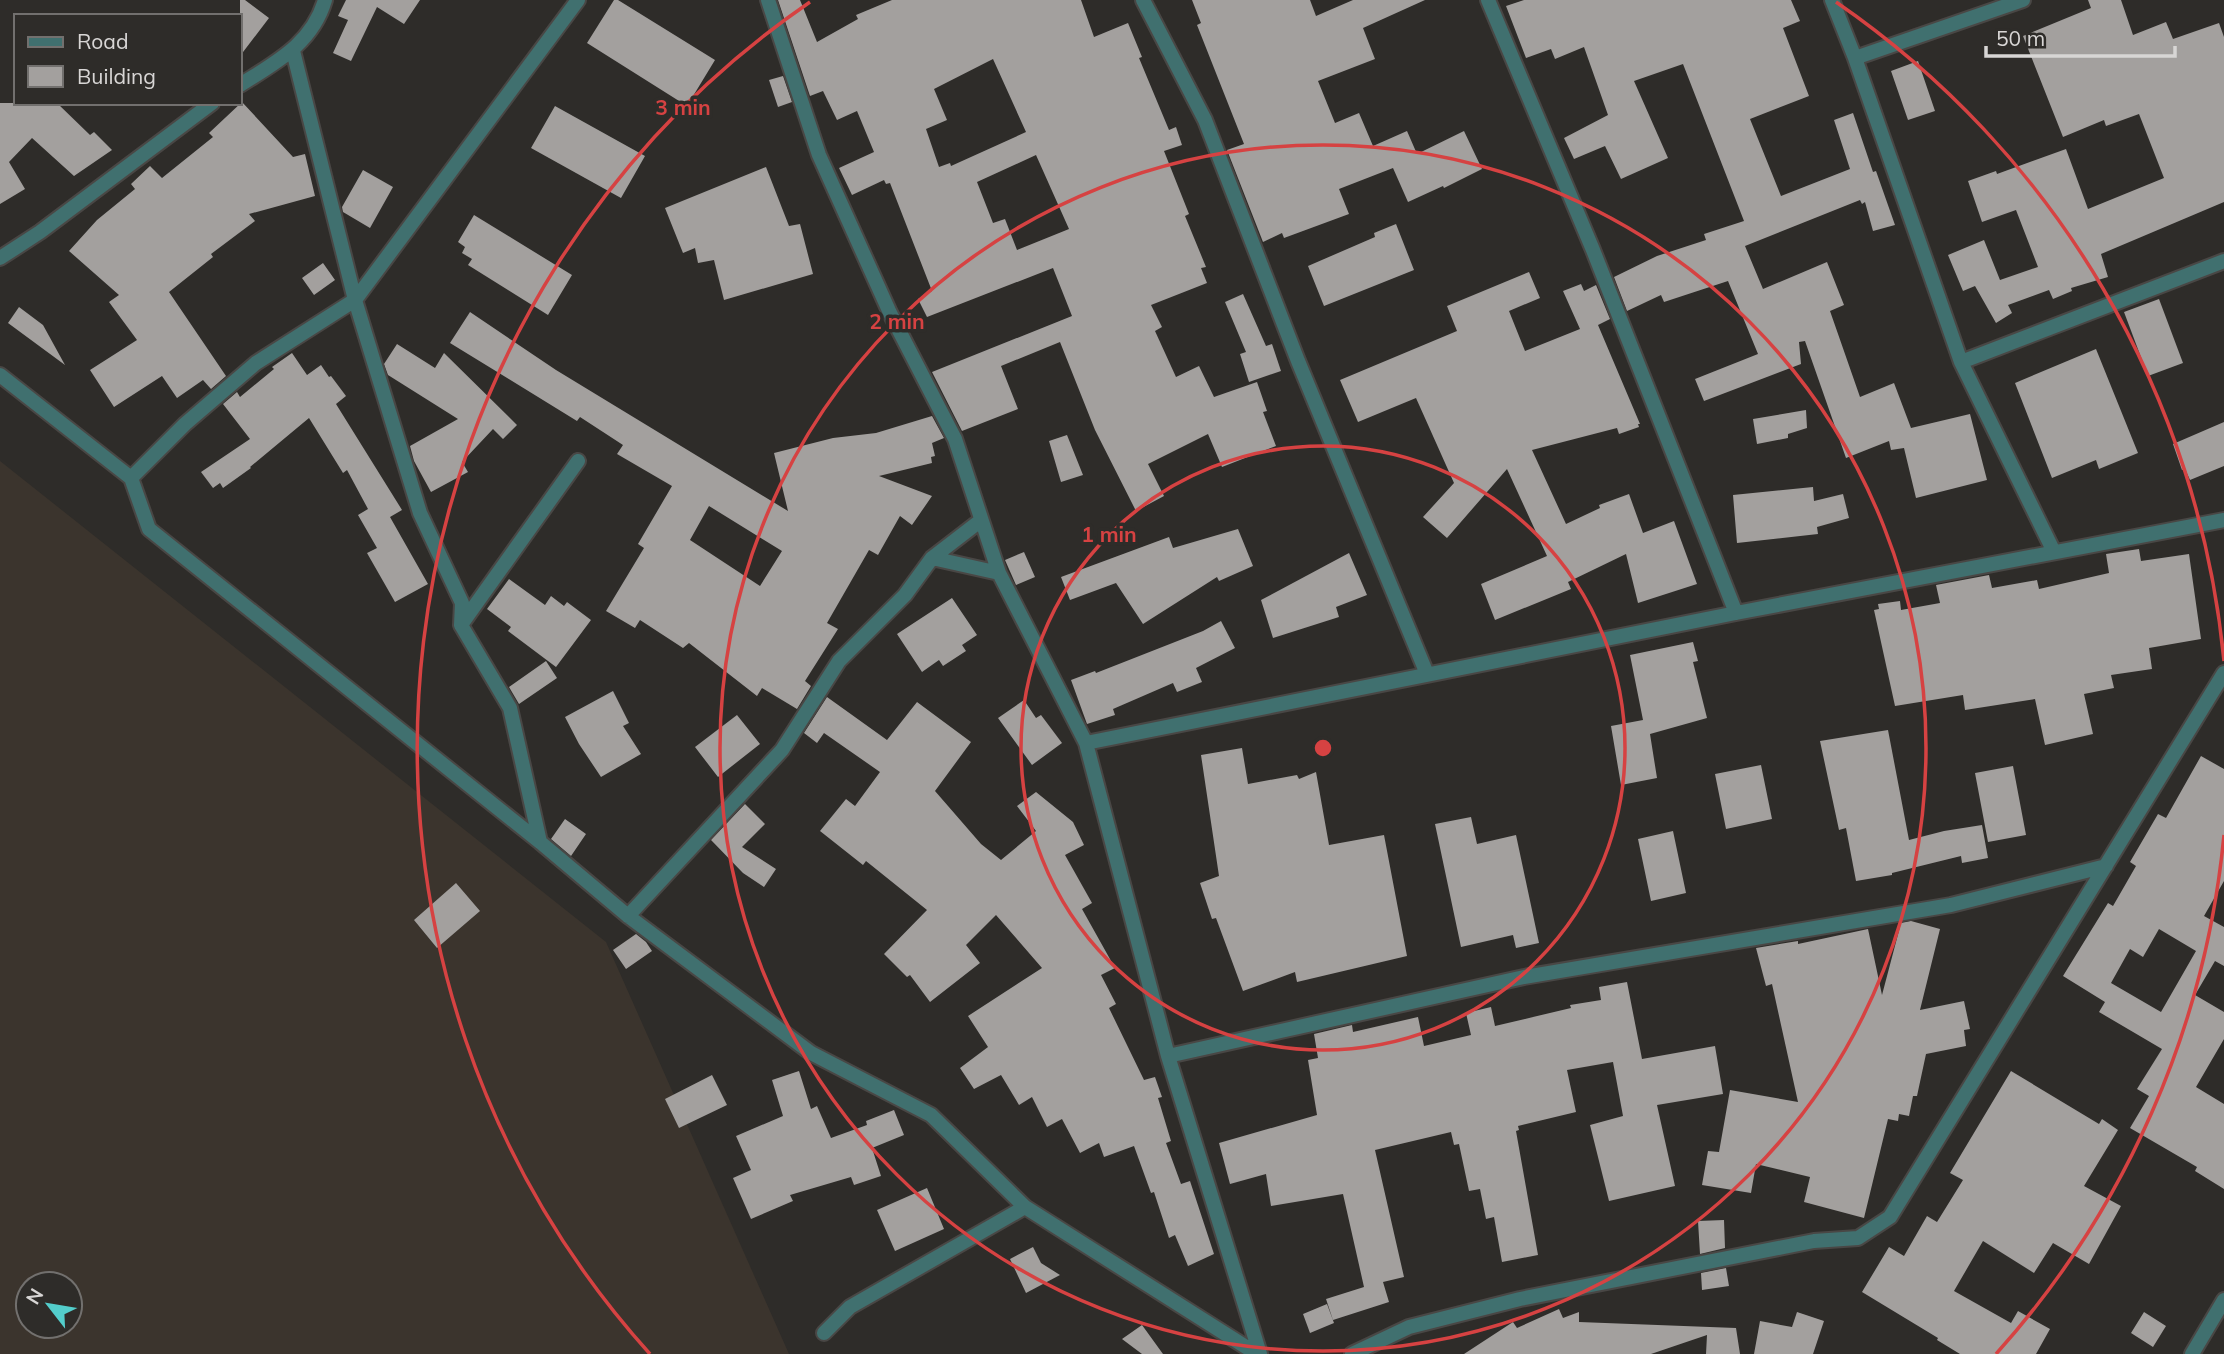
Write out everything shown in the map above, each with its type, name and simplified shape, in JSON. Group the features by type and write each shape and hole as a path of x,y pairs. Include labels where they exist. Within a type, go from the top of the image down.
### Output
{"street":[{"path":"242,84 293,51 320,17 325,0"},
{"path":"131,478 185,424 256,363 355,300 578,0"},
{"path":"768,0 818,155 890,313 955,439 999,573 1086,743 1168,1056 1259,1354"},
{"path":"1143,0 1205,120 1298,361 1427,674"},
{"path":"1488,0 1593,250 1736,613"},
{"path":"1832,0 1855,58 1961,362 2054,552"},
{"path":"1855,58 2023,0"},
{"path":"293,51 355,300 420,513 462,603 461,625 510,708 540,842"},
{"path":"0,258 40,232 209,105"},
{"path":"1961,362 2224,261"},
{"path":"0,375 131,478 149,529 540,842 628,916 811,1053 932,1115 1025,1207 1259,1354"},
{"path":"461,625 578,461"},
{"path":"1086,743 1736,613 2224,520"},
{"path":"628,916 782,750 839,661 905,595 932,558 980,521"},
{"path":"932,558 999,573"},
{"path":"1352,1354 1409,1327 1520,1299 1814,1241 1858,1238 1890,1217 2224,673"},
{"path":"1168,1056 1524,977 1951,905 2106,866"},
{"path":"824,1333 850,1307 1025,1207"},
{"path":"2192,1354 2224,1300"}],"shaded area":[{"path":"0,461 606,942 789,1354 0,1354"}],"building":[{"path":"240,0 245,0 269,18 242,53 242,14"},
{"path":"346,0 420,0 404,24 377,7 351,61 333,53 348,20 338,16"},
{"path":"614,0 715,60 687,106 587,43"},
{"path":"778,0 800,0 817,42 858,19 856,15 892,0 1081,0 1094,37 1128,23 1142,57 1139,58 1169,130 1176,127 1182,145 1164,151 1189,214 1185,216 1206,267 1201,268 1207,283 1151,305 1162,327 1155,331 1176,377 1199,366 1214,397 1257,382 1267,411 1263,412 1276,446 1222,467 1208,434 1148,464 1164,496 1136,511 1095,430 1060,342 1001,366 1018,409 962,431 932,372 1072,316 1053,268 927,317 918,299 932,291 890,183 886,184 884,180 852,195 839,168 874,152 857,111 837,120 823,91 810,96","holes":["993,59 1026,132 951,166 950,163 939,167 926,129 947,120 934,89","1036,155 1069,229 1017,250 1005,219 993,223 977,182"]},
{"path":"1192,0 1310,0 1316,16 1353,0 1425,0 1363,28 1375,59 1318,81 1335,123 1359,113 1373,146 1407,131 1417,154 1464,131 1482,169 1408,202 1393,168 1339,189 1349,214 1284,238 1282,233 1263,242 1227,150 1244,144 1197,25 1201,23"},
{"path":"1524,0 1791,0 1800,21 1783,28 1809,96 1750,119 1781,196 1850,169 1834,120 1853,113 1895,225 1873,231 1865,202 1862,204 1860,200 1745,246 1763,289 1827,262 1844,305 1830,311 1860,397 1894,383 1911,428 1970,414 1987,480 1916,498 1904,448 1891,450 1889,441 1846,458 1805,341 1799,342 1801,364 1704,401 1695,379 1758,354 1728,281 1664,302 1661,295 1627,311 1614,277 1657,256 1706,240 1704,234 1744,221 1683,64 1634,81 1668,158 1621,179 1605,146 1574,159 1564,138 1608,115 1584,47 1555,59 1551,49 1526,58 1506,6"},
{"path":"2088,0 2121,0 2133,35 2166,22 2173,39 2219,23 2224,37 2224,202 2101,254 2108,277 2071,288 2072,291 2053,299 2049,290 2008,305 2012,313 1996,323 1975,286 1963,291 1948,255 1984,240 2000,280 2038,267 2016,210 1982,222 1968,181 1996,171 1997,174 2066,149 2088,209 2164,178 2139,114 2106,126 2104,120 2063,137 2023,36 2091,8"},
{"path":"1918,61 1935,111 1908,120 1891,71"},
{"path":"783,76 792,102 778,107 769,80"},
{"path":"242,102 293,157 305,154 315,196 249,214 255,221 211,254 213,257 169,292 226,376 211,389 203,380 177,398 162,376 114,407 90,370 137,340 109,302 119,295 69,251 97,220 135,189 131,184 150,166 162,178 213,137 209,133 242,105"},
{"path":"0,103 59,105 90,135 94,132 112,150 74,176 32,138 9,162 25,189 0,204"},
{"path":"555,106 645,156 621,198 531,148"},
{"path":"766,167 789,226 800,224 813,274 724,300 714,260 698,263 695,248 683,253 665,208"},
{"path":"363,170 393,187 370,228 343,212 342,207"},
{"path":"474,215 572,275 548,315 468,265 472,259 462,253 465,247 458,242"},
{"path":"1396,224 1414,270 1324,306 1308,266 1375,237 1374,233"},
{"path":"323,263 335,280 314,295 302,278"},
{"path":"1529,272 1540,298 1509,311 1525,351 1580,329 1563,291 1581,284 1584,291 1596,285 1610,319 1598,325 1640,424 1639,427 1619,434 1617,428 1532,450 1566,524 1600,508 1599,505 1629,494 1643,533 1674,521 1697,584 1638,603 1626,554 1568,582 1571,589 1495,620 1481,584 1547,556 1507,469 1447,538 1423,517 1454,483 1416,398 1358,422 1340,380 1457,331 1447,306"},
{"path":"1243,294 1266,346 1272,344 1281,371 1249,382 1240,354 1246,352 1225,302"},
{"path":"2159,299 2183,363 2148,376 2124,312"},
{"path":"19,307 43,325 65,365 8,323"},
{"path":"470,312 556,370 788,511 774,453 833,438 876,433 932,416 944,438 932,443 935,456 931,457 932,463 879,476 932,496 912,525 900,516 878,555 869,550 827,623 838,629 805,681 811,686 797,709 762,688 757,696 689,643 683,648 640,620 635,628 606,611 644,548 638,544 672,486 617,454 623,445 580,417 577,421 450,343","holes":["709,506 782,551 760,586 690,540"]},
{"path":"397,344 435,368 444,353 517,425 503,439 493,429 462,462 468,472 431,492 414,461 410,446 458,419 388,375 384,364"},
{"path":"2096,349 2138,453 2099,469 2096,460 2052,478 2015,383"},
{"path":"292,353 307,375 321,365 346,396 336,404 402,510 390,517 428,584 395,602 367,553 377,548 358,515 368,509 347,470 343,473 309,418 251,468 223,488 220,483 213,488 201,472 250,439 223,404 237,392 240,397 274,369 272,367"},
{"path":"1806,410 1807,428 1788,434 1788,438 1757,444 1753,419"},
{"path":"2224,422 2224,466 2190,480 2185,469 2182,470 2173,444"},
{"path":"1067,435 1083,475 1061,482 1049,441"},
{"path":"1813,487 1814,501 1843,494 1849,518 1817,527 1818,534 1737,543 1733,495"},
{"path":"1238,529 1253,566 1219,581 1217,577 1143,624 1116,583 1070,600 1061,577 1169,537 1173,548"},
{"path":"2139,549 2141,561 2189,554 2201,639 2149,648 2152,669 2111,675 2114,688 2084,694 2093,734 2045,745 2035,699 1965,710 1963,695 1895,706 1874,610 1879,609 1878,604 1900,601 1901,610 1940,603 1936,585 1989,575 1992,588 2037,580 2039,589 2109,573 2106,554"},
{"path":"1024,552 1035,577 1016,585 1005,560"},
{"path":"1349,553 1367,595 1336,607 1339,617 1273,638 1261,600"},
{"path":"509,579 545,605 551,596 564,606 567,602 591,620 556,667 508,631 511,627 487,609"},
{"path":"952,598 977,635 962,645 966,651 943,666 939,660 922,672 897,634"},
{"path":"1221,621 1235,648 1196,668 1202,682 1177,692 1173,683 1113,709 1115,715 1087,724 1071,680 1095,671 1096,673 1203,631"},
{"path":"1693,642 1698,661 1693,662 1707,718 1650,734 1657,778 1621,785 1611,726 1643,720 1630,655"},
{"path":"546,661 557,678 519,704 509,687"},
{"path":"613,691 629,723 623,726 641,754 601,777 565,717"},
{"path":"827,697 887,740 917,702 971,742 935,791 981,844 1001,860 1036,831 1017,806 1036,792 1073,822 1084,845 1065,855 1092,903 1082,909 1115,968 1101,975 1116,1004 1109,1008 1144,1080 1155,1077 1162,1097 1158,1098 1171,1141 1166,1143 1181,1184 1190,1181 1214,1254 1188,1266 1175,1235 1169,1238 1154,1192 1151,1193 1134,1146 1104,1157 1099,1143 1080,1153 1062,1119 1047,1127 1032,1097 1019,1105 1001,1075 974,1089 960,1068 988,1047 968,1016 1042,968 996,915 966,945 980,963 930,1002 910,975 907,977 884,954 927,910 866,861 863,865 820,831 846,799 855,806 880,772 824,733 817,743 804,733"},
{"path":"1024,700 1036,718 1041,715 1062,743 1032,765 998,718"},
{"path":"737,715 760,744 718,777 695,747"},
{"path":"1888,730 1909,840 1982,825 1988,858 1962,863 1961,856 1892,875 1856,881 1846,828 1839,830 1820,741"},
{"path":"1242,748 1248,784 1297,775 1299,779 1316,772 1329,845 1384,835 1407,956 1297,982 1295,972 1243,991 1216,918 1212,919 1200,883 1219,876 1201,755"},
{"path":"2201,756 2224,769 2224,881 2204,916 2224,927 2224,966 2215,961 2195,995 2224,1012 2224,1039 2196,1087 2224,1104 2224,1189 2195,1171 2197,1167 2130,1128 2149,1096 2137,1089 2162,1049 2099,1012 2105,1002 2063,976 2108,903 2113,906 2136,866 2130,862 2158,814 2166,818","holes":["2159,929 2196,951 2161,1012 2111,983 2130,949 2143,957"]},
{"path":"1761,765 1772,819 1726,829 1715,774"},
{"path":"2013,766 2026,835 1988,842 1975,773"},
{"path":"745,804 765,824 742,847 776,869 764,887 743,873 711,840"},
{"path":"1471,817 1477,844 1516,835 1539,943 1516,948 1513,935 1461,947 1435,824"},
{"path":"565,819 586,834 571,856 551,839"},
{"path":"1673,831 1686,893 1651,901 1638,839"},
{"path":"456,883 480,911 437,948 414,920"},
{"path":"1911,921 1940,929 1920,1010 1964,1001 1970,1029 1964,1030 1966,1046 1926,1054 1917,1096 1913,1096 1909,1116 1899,1114 1898,1121 1888,1119 1864,1218 1804,1202 1810,1177 1756,1164 1751,1193 1702,1185 1708,1151 1719,1152 1730,1090 1798,1102 1772,984 1766,986 1756,948 1798,941 1798,944 1868,929 1882,995 1901,923"},
{"path":"636,934 652,951 626,969 613,950"},
{"path":"1627,982 1642,1059 1715,1046 1723,1094 1657,1105 1675,1186 1609,1201 1590,1125 1623,1116 1613,1062 1567,1070 1576,1112 1518,1126 1519,1130 1516,1131 1538,1255 1502,1262 1494,1217 1486,1219 1480,1189 1469,1191 1459,1144 1454,1145 1451,1132 1375,1150 1404,1277 1383,1282 1389,1302 1333,1320 1326,1299 1364,1287 1343,1194 1271,1206 1266,1174 1230,1184 1219,1143 1317,1115 1308,1060 1318,1058 1314,1034 1352,1025 1353,1032 1418,1017 1424,1046 1471,1035 1466,1013 1491,1007 1495,1026 1571,1008 1570,1005 1601,1000 1599,987"},
{"path":"799,1071 811,1109 817,1106 831,1138 867,1125 866,1121 894,1110 904,1135 872,1148 881,1176 854,1185 851,1177 790,1195 793,1201 751,1219 733,1178 751,1170 736,1136 783,1116 772,1080"},
{"path":"2011,1071 2099,1124 2102,1119 2118,1130 2084,1186 2121,1206 2089,1264 2053,1243 2034,1273 1983,1241 1954,1291 2011,1323 2018,1311 2050,1329 2036,1354 1960,1354 1862,1292 1889,1247 1904,1256 1927,1216 1937,1222 1963,1180 1950,1173"},
{"path":"712,1075 727,1105 679,1128 665,1099"},
{"path":"927,1188 944,1229 895,1251 877,1210"},
{"path":"1724,1220 1725,1248 1700,1254 1698,1221"},
{"path":"1033,1247 1041,1263 1060,1275 1026,1293 1010,1259"},
{"path":"1726,1268 1729,1286 1702,1290 1701,1273"},
{"path":"1327,1304 1334,1323 1310,1333 1303,1314"},
{"path":"1559,1309 1563,1318 1579,1312 1579,1322 1736,1328 1740,1354 1706,1354 1707,1335 1651,1354 1464,1354 1513,1322 1517,1328"},
{"path":"1797,1312 1824,1321 1813,1354 1754,1354 1760,1321 1792,1327"},
{"path":"2144,1312 2166,1326 2153,1347 2131,1333"},
{"path":"1142,1325 1163,1354 1142,1354 1122,1339"}]}
